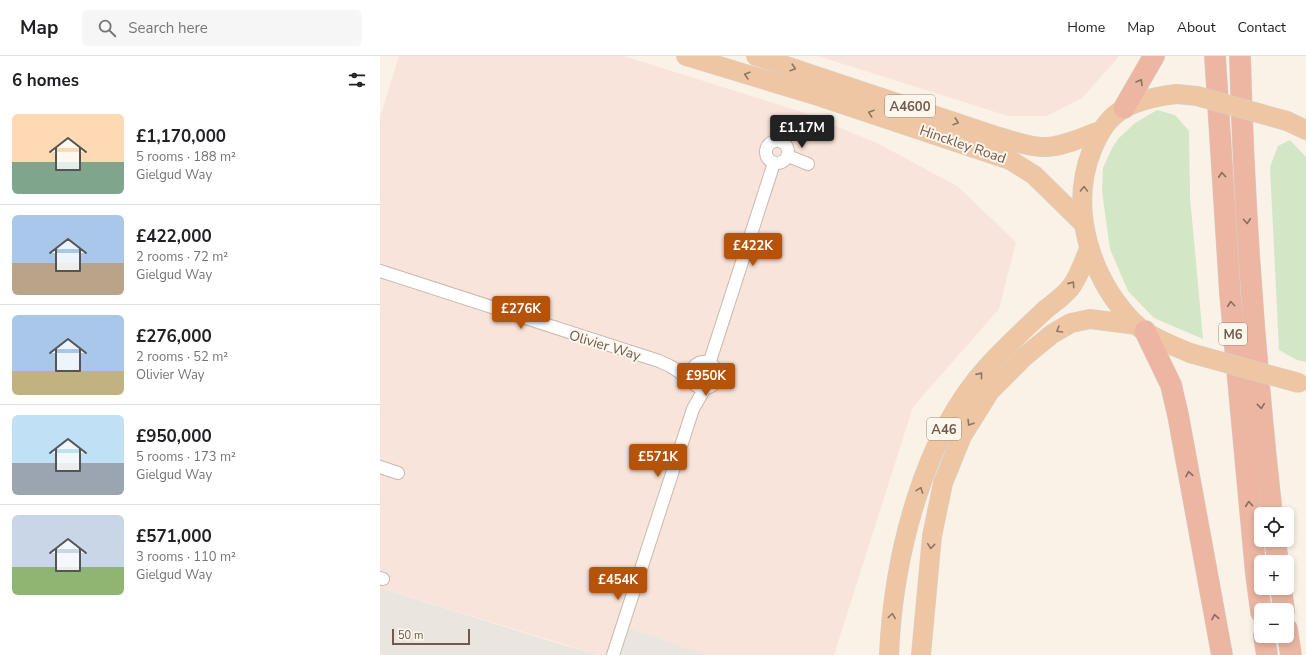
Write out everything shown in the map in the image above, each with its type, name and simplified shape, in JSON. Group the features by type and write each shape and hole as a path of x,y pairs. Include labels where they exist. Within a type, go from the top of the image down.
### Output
{"highway":[{"name":"Hinckley Road","path":"686,56 818,96 1010,160 1034,175 1083,223"},
{"name":"Hinckley Road","path":"756,56 999,136 1035,146 1048,147 1066,143 1100,131"},
{"path":"1154,56 1124,108 1100,131 1085,168 1083,223 1089,249 1104,281 1115,299 1141,328 1171,385 1178,415 1222,655"},
{"name":"M6","path":"1215,56 1230,293 1255,566 1260,603"},
{"name":"M6","path":"1240,56 1243,162 1251,292 1271,507"},
{"path":"1124,108 1154,96 1177,94 1197,96 1287,121 1306,130"},
{"name":"A46","path":"889,655 890,627 901,552 916,502 947,423 965,394 987,367 1013,339 1072,286 1089,249"},
{"name":"A46","path":"921,655 932,536 943,483 962,436 990,391 1024,357 1052,334 1071,323 1090,319 1141,328"},
{"path":"1141,328 1190,353 1303,383"},
{"path":"1265,643 1267,655"},
{"path":"1289,643 1291,655"}],"street":[{"path":"772,142 783,143 787,148 788,156 784,162 774,163 766,156 767,147 772,142"},
{"path":"788,156 808,164"},
{"path":"709,364 774,163"},
{"name":"Olivier Way","path":"380,271 670,366 697,384"},
{"path":"613,655 693,409 697,384 691,372 695,366 701,363 709,364 716,370 716,378 713,384 697,384"},
{"name":"Olivier Way","path":"670,366 695,366"},
{"path":"380,467 398,473"}],"shaded area":[{"path":"399,56 624,56 802,112 879,144 957,186 1016,242 999,309 913,407 834,655 708,655 623,626 613,655 599,655 380,588 380,117"},
{"path":"818,56 1118,56 1082,98 1047,116 1008,116"},
{"path":"380,588 553,642 599,655 380,655"},
{"path":"623,626 708,655 613,655"}],"green space":[{"path":"1157,110 1175,115 1189,131 1190,197 1203,339 1154,318 1128,291 1110,249 1102,191 1103,168 1112,148 1119,138 1135,123"},
{"path":"1290,140 1306,157 1306,362 1297,360 1279,350 1270,167 1278,146"}]}
